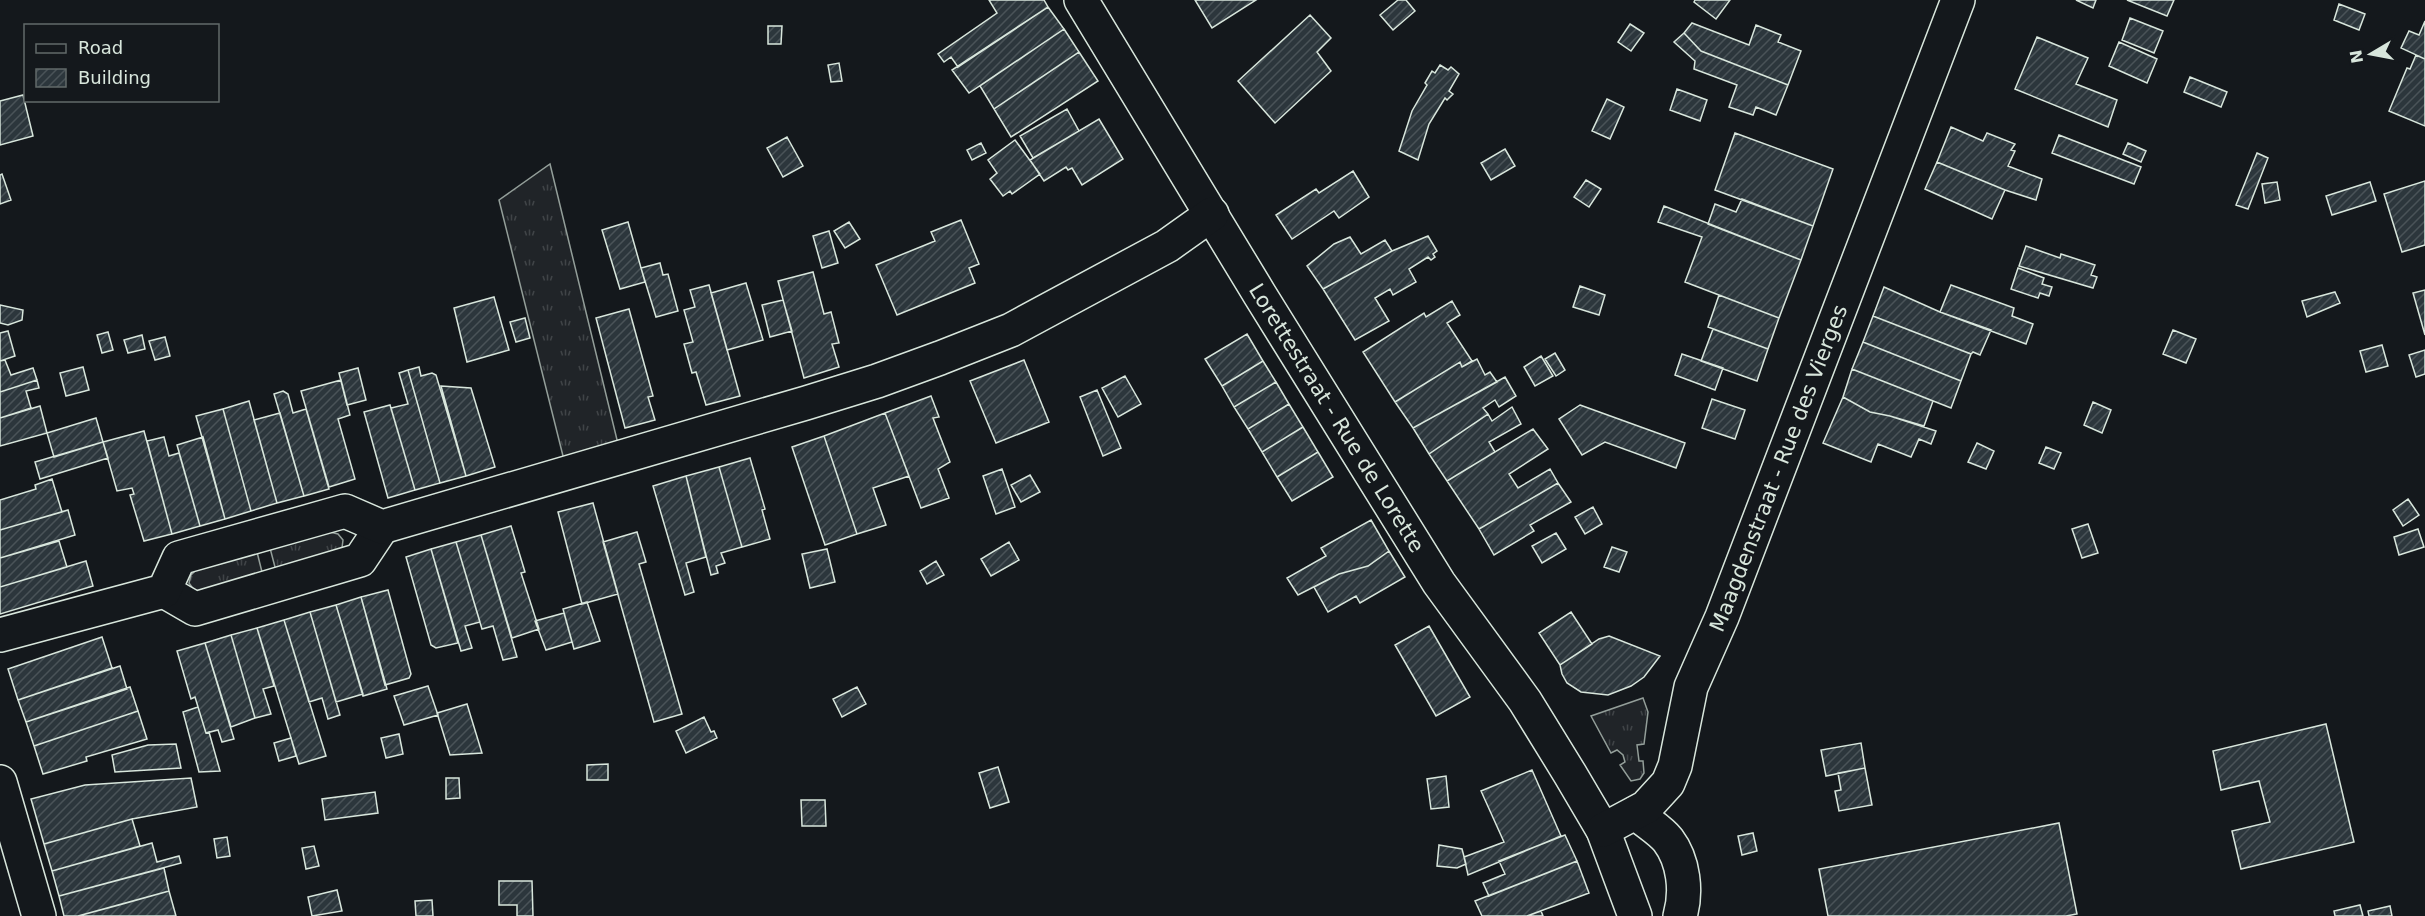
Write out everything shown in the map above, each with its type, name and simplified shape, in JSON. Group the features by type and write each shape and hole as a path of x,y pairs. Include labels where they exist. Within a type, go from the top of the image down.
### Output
{"street":[{"name":"Lorettestraat - Rue de Lorette","path":"1081,0 1260,296 1439,583 1525,701 1603,830 1635,916"},
{"name":"Maagdenstraat - Rue des Vierges","path":"1636,813 1658,795 1672,775 1691,687 1722,617 1958,0"},
{"path":"164,591 179,558 345,511 382,527 877,381 1011,330 1167,246 1212,214"},
{"path":"0,635 164,591 195,609 360,560 382,527"},
{"path":"0,782 39,916"},
{"path":"1603,830 1636,813 1668,840 1684,876 1680,916"}],"green space":[{"path":"550,164 619,448 565,464 499,200"},
{"path":"330,532 338,534 343,540 342,548 276,571 270,548"},
{"path":"257,552 263,576 203,592 194,590 189,583 191,575 197,569"},
{"path":"1643,698 1648,712 1644,744 1637,745 1639,761 1643,761 1644,773 1640,779 1631,781 1620,765 1625,762 1623,755 1617,750 1611,753 1591,716"}],"building":[{"path":"989,0 1044,0 1048,7 958,67 951,57 944,62 938,54 997,13"},
{"path":"1195,0 1256,0 1212,28"},
{"path":"1398,0 1406,0 1415,11 1393,30 1380,15"},
{"path":"1695,0 1730,0 1716,19 1694,2"},
{"path":"2076,0 2096,0 2093,8"},
{"path":"2127,0 2174,0 2167,16"},
{"path":"2339,4 2365,14 2359,30 2334,20"},
{"path":"1048,7 1064,29 969,93 952,70"},
{"path":"1310,15 1331,38 1317,52 1331,71 1275,123 1238,81"},
{"path":"2130,18 2163,31 2154,53 2122,40"},
{"path":"2425,21 2425,59 2401,48 2409,31 2419,35"},
{"path":"1692,23 1749,45 1756,25 1781,35 1778,42 1801,51 1788,85 1701,51 1684,33"},
{"path":"1630,24 1644,33 1631,51 1618,42"},
{"path":"768,26 782,26 781,44 768,44"},
{"path":"1064,29 1079,52 994,109 980,86"},
{"path":"1684,33 1701,51 1788,85 1776,115 1756,107 1753,115 1729,107 1737,85 1694,69 1695,61 1674,42"},
{"path":"2037,37 2088,58 2076,84 2117,100 2108,127 2015,89"},
{"path":"2119,42 2157,59 2147,83 2109,66"},
{"path":"1079,52 1098,81 1011,137 994,109"},
{"path":"2416,55 2425,59 2425,126 2389,111 2407,68 2410,69"},
{"path":"839,63 842,81 831,82 828,65"},
{"path":"1440,65 1448,70 1451,67 1459,74 1449,91 1453,94 1447,100 1445,98 1429,124 1418,160 1399,151 1412,111 1427,85 1425,83 1432,71 1435,73"},
{"path":"2190,77 2227,92 2221,107 2184,92"},
{"path":"1677,89 1707,100 1700,121 1670,110"},
{"path":"23,95 33,136 0,145 0,101"},
{"path":"1607,99 1624,107 1610,139 1592,131"},
{"path":"1067,109 1079,131 1033,158 1020,136"},
{"path":"1099,119 1123,159 1082,185 1072,168 1068,170 1066,167 1044,181 1030,160"},
{"path":"1951,127 1983,141 1987,133 2015,144 2011,150 2015,151 2008,166 2042,179 2036,200 1937,162"},
{"path":"1735,133 1833,169 1813,226 1715,190"},
{"path":"2059,135 2141,167 2134,184 2052,153"},
{"path":"787,137 803,166 783,177 767,148"},
{"path":"1015,140 1040,174 1012,194 1010,191 1003,196 990,179 997,173 988,160"},
{"path":"981,143 986,153 972,160 967,150"},
{"path":"2128,143 2146,151 2141,162 2123,154"},
{"path":"1505,149 1515,166 1491,180 1481,163"},
{"path":"2257,153 2268,158 2248,209 2236,205"},
{"path":"1937,162 2005,190 1992,219 1925,189"},
{"path":"1353,171 1369,197 1339,218 1334,211 1292,239 1276,215 1316,189 1319,193"},
{"path":"2,174 11,200 0,204 0,175"},
{"path":"1586,180 1601,189 1589,207 1574,197"},
{"path":"2425,181 2425,245 2402,252 2384,194"},
{"path":"2277,182 2280,200 2265,203 2262,184"},
{"path":"2370,182 2376,201 2332,215 2326,196"},
{"path":"1742,199 1813,226 1801,260 1708,224 1715,204 1736,212"},
{"path":"1664,206 1801,260 1779,318 1685,282 1702,237 1658,222"},
{"path":"961,220 979,264 969,268 975,283 897,315 876,265 935,241 931,232"},
{"path":"628,222 645,282 620,289 602,230"},
{"path":"849,222 860,239 845,248 834,231"},
{"path":"829,231 838,263 822,268 813,236"},
{"path":"1428,236 1437,251 1433,254 1435,257 1431,260 1428,257 1409,269 1416,282 1393,295 1390,289 1375,298 1389,321 1355,340 1323,289 1392,251"},
{"path":"1350,237 1361,254 1385,240 1392,251 1323,289 1307,266 1334,244"},
{"path":"2026,246 2060,258 2061,254 2095,265 2091,275 2097,277 2093,288 2019,266"},
{"path":"660,263 663,275 668,274 678,311 656,317 641,268"},
{"path":"2018,268 2044,278 2042,284 2052,287 2049,296 2040,293 2038,298 2011,289"},
{"path":"813,272 824,314 831,312 839,343 832,344 839,367 804,378 778,281"},
{"path":"746,283 763,340 727,350 711,293"},
{"path":"709,285 740,396 706,405 696,372 692,373 684,344 693,342 684,310 695,307 690,290"},
{"path":"1951,285 2014,308 2012,316 2033,324 2026,344 1940,312"},
{"path":"1580,286 1605,295 1599,315 1573,307"},
{"path":"1884,287 1940,312 1991,330 1980,355 1973,352 1971,354 1873,316"},
{"path":"2425,290 2425,335 2413,293"},
{"path":"2335,292 2340,303 2307,317 2302,301"},
{"path":"1719,295 1779,318 1768,349 1708,327"},
{"path":"494,297 509,350 467,362 454,308"},
{"path":"783,300 792,331 770,337 762,305"},
{"path":"1452,301 1460,315 1447,323 1472,361 1462,367 1460,362 1395,402 1363,352 1424,313 1426,317"},
{"path":"0,305 23,310 22,320 8,325 0,323"},
{"path":"629,309 653,396 648,397 655,420 625,428 596,318"},
{"path":"1873,316 1971,354 1961,381 1863,342"},
{"path":"525,318 530,338 516,342 510,322"},
{"path":"1713,329 1768,349 1757,381 1701,361"},
{"path":"2173,330 2196,339 2186,363 2163,354"},
{"path":"8,331 15,356 0,361 0,333"},
{"path":"108,332 113,350 102,353 97,335"},
{"path":"1247,334 1263,361 1222,386 1205,359"},
{"path":"142,335 145,349 128,353 124,340"},
{"path":"165,337 170,356 155,360 149,341"},
{"path":"1863,342 1961,381 1951,408 1852,369"},
{"path":"2382,345 2388,366 2366,372 2360,351"},
{"path":"2425,350 2425,374 2416,377 2409,355"},
{"path":"1555,353 1565,370 1556,376 1545,359"},
{"path":"1682,354 1723,368 1715,390 1675,375"},
{"path":"1541,356 1553,376 1535,386 1524,367"},
{"path":"1477,359 1485,375 1490,372 1497,382 1413,428 1395,402 1460,362 1462,367"},
{"path":"5,360 11,375 33,368 37,380 0,392 0,361"},
{"path":"1024,360 1049,422 996,443 970,381"},
{"path":"1263,361 1276,382 1234,407 1222,386"},
{"path":"83,367 89,390 66,396 60,373"},
{"path":"419,367 421,376 432,373 436,375 466,476 440,483 408,370"},
{"path":"358,368 366,400 347,405 339,373"},
{"path":"1852,369 1933,401 1924,426 1870,412 1843,397"},
{"path":"408,370 440,483 415,490 391,408 408,404 399,373"},
{"path":"1125,376 1141,404 1118,417 1102,388"},
{"path":"1505,377 1516,396 1499,407 1495,400 1483,408 1488,414 1429,454 1413,428"},
{"path":"37,380 39,388 26,391 31,408 0,418 0,392"},
{"path":"341,380 350,415 338,419 355,479 329,487 301,391"},
{"path":"1276,382 1289,404 1248,429 1234,407"},
{"path":"441,386 471,388 495,467 466,476"},
{"path":"1097,390 1121,448 1103,456 1080,397"},
{"path":"283,391 288,394 293,413 306,409 329,489 304,496 274,394"},
{"path":"931,396 939,417 933,418 950,462 938,469 949,498 921,508 885,413"},
{"path":"1843,397 1870,412 1936,431 1931,444 1919,439 1911,457 1878,444 1871,462 1823,443"},
{"path":"1712,399 1745,410 1735,439 1702,428"},
{"path":"249,401 277,503 251,511 223,409"},
{"path":"2093,402 2111,410 2102,433 2084,425"},
{"path":"1289,404 1303,427 1262,452 1248,429"},
{"path":"390,405 415,490 388,498 364,412"},
{"path":"1580,405 1685,443 1676,468 1605,442 1582,455 1559,419"},
{"path":"40,406 47,433 0,446 0,418"},
{"path":"1512,407 1521,424 1489,442 1495,452 1447,481 1429,454 1488,414 1492,421"},
{"path":"223,409 251,511 225,519 196,416"},
{"path":"280,413 304,496 277,503 254,420"},
{"path":"885,413 909,476 873,488 886,525 857,534 824,436"},
{"path":"96,418 103,442 54,457 47,433"},
{"path":"1303,427 1318,452 1277,477 1262,452"},
{"path":"1533,429 1548,449 1509,474 1518,488 1550,469 1558,483 1479,529 1447,481"},
{"path":"144,431 172,534 144,541 130,495 134,494 132,488 117,491 103,442"},
{"path":"824,436 857,534 825,545 792,447"},
{"path":"164,437 169,456 179,453 200,526 172,534 147,441"},
{"path":"203,437 225,519 200,526 177,445"},
{"path":"103,442 108,458 40,479 35,462"},
{"path":"1977,443 1994,451 1986,469 1968,462"},
{"path":"2046,447 2061,453 2054,469 2039,463"},
{"path":"1318,452 1333,477 1292,501 1277,477"},
{"path":"750,458 765,509 762,510 770,539 742,547 719,467"},
{"path":"719,467 742,547 721,553 725,563 716,566 718,573 711,575 686,476"},
{"path":"1002,469 1015,507 996,514 983,476"},
{"path":"1030,475 1040,492 1021,502 1011,485"},
{"path":"686,476 706,557 686,563 694,592 685,595 653,486"},
{"path":"52,479 62,512 0,530 0,500 36,489 35,485"},
{"path":"1558,483 1571,502 1530,525 1534,531 1494,555 1479,529"},
{"path":"2408,499 2419,515 2403,526 2393,510"},
{"path":"593,503 618,594 582,604 558,512"},
{"path":"1593,507 1602,524 1585,534 1575,517"},
{"path":"68,510 75,535 0,558 0,530"},
{"path":"1371,520 1389,551 1368,566 1339,574 1298,595 1287,578 1326,556 1321,548"},
{"path":"2088,524 2098,553 2082,558 2072,529"},
{"path":"511,526 525,572 521,573 539,629 512,638 481,535"},
{"path":"2418,529 2424,547 2399,555 2394,537"},
{"path":"637,532 646,562 639,564 682,714 654,722 603,542"},
{"path":"1556,533 1566,549 1542,563 1532,546"},
{"path":"481,535 517,657 503,660 493,626 482,629 456,542"},
{"path":"59,541 67,567 0,587 0,558"},
{"path":"456,542 480,622 465,626 472,648 461,651 431,549"},
{"path":"1009,542 1019,560 991,576 981,559"},
{"path":"1612,547 1627,552 1619,572 1604,567"},
{"path":"431,549 458,643 436,648 431,645 406,557"},
{"path":"827,549 835,582 810,588 802,554"},
{"path":"1389,551 1405,577 1360,603 1356,596 1328,612 1314,587 1339,574 1368,566"},
{"path":"86,561 93,586 0,614 0,587"},
{"path":"936,561 944,575 927,584 920,571"},
{"path":"388,590 411,674 409,678 385,685 361,597"},
{"path":"361,597 387,689 363,696 336,605"},
{"path":"587,602 600,641 574,649 563,609"},
{"path":"336,605 363,694 336,702 310,612"},
{"path":"310,612 340,715 328,719 322,698 309,702 284,620"},
{"path":"1571,612 1592,644 1560,665 1539,633"},
{"path":"564,613 572,642 546,650 535,621"},
{"path":"284,620 326,756 299,764 257,628"},
{"path":"1429,626 1470,697 1436,716 1395,645"},
{"path":"257,628 274,686 263,689 271,714 255,718 231,635"},
{"path":"231,635 255,718 231,727 205,643"},
{"path":"1609,636 1660,656 1644,677 1631,686 1608,695 1581,692 1567,683 1560,665 1599,639"},
{"path":"102,637 112,668 18,700 8,669"},
{"path":"205,643 234,739 222,742 218,730 206,733 195,697 191,699 177,651"},
{"path":"120,666 127,689 26,722 18,700"},
{"path":"428,686 438,715 404,725 394,696"},
{"path":"130,687 138,711 34,746 26,722"},
{"path":"857,687 866,704 842,717 833,699"},
{"path":"467,704 482,753 450,755 437,713"},
{"path":"198,707 206,733 209,732 220,771 199,772 183,712"},
{"path":"138,711 147,739 86,757 87,761 43,774 34,746"},
{"path":"704,717 711,732 714,731 717,738 686,753 676,731"},
{"path":"2326,724 2354,842 2241,869 2232,831 2270,822 2259,781 2221,790 2213,751"},
{"path":"399,734 403,754 386,758 381,738"},
{"path":"291,738 296,756 279,761 274,743"},
{"path":"1861,743 1865,768 1826,776 1821,750"},
{"path":"176,744 181,768 115,772 112,755 148,745"},
{"path":"608,764 608,780 587,780 587,765"},
{"path":"998,767 1009,802 990,808 979,773"},
{"path":"1865,768 1872,805 1839,811 1835,791 1841,790 1838,773"},
{"path":"1532,770 1561,836 1468,875 1464,857 1504,842 1481,791"},
{"path":"1446,776 1449,807 1431,809 1427,779"},
{"path":"191,778 197,807 132,819 44,844 31,799 85,785"},
{"path":"446,778 459,778 460,798 446,799"},
{"path":"375,792 378,813 325,820 322,799"},
{"path":"801,800 825,800 826,826 802,826"},
{"path":"132,819 140,846 52,871 44,844"},
{"path":"2059,823 2077,914 2066,916 1828,916 1819,869"},
{"path":"1753,833 1757,851 1742,855 1738,836"},
{"path":"1565,835 1577,861 1489,896 1483,883 1505,874 1499,861"},
{"path":"227,837 230,856 217,858 214,839"},
{"path":"152,843 157,862 179,856 181,863 59,896 52,871"},
{"path":"1439,845 1462,849 1466,864 1457,868 1437,866"},
{"path":"314,846 319,866 306,869 302,848"},
{"path":"1577,861 1589,893 1527,916 1482,916 1475,901"},
{"path":"164,868 169,891 78,916 64,916 59,896"},
{"path":"499,881 532,881 533,916 517,916 517,905 499,905"},
{"path":"337,890 342,911 312,916 308,897"},
{"path":"169,891 176,916 78,916 119,905"},
{"path":"432,900 433,916 416,916 415,901"},
{"path":"2360,905 2363,916 2335,916 2334,911"},
{"path":"2390,906 2392,916 2369,916 2368,911"},
{"path":"1541,911 1543,916 1527,916"}]}
